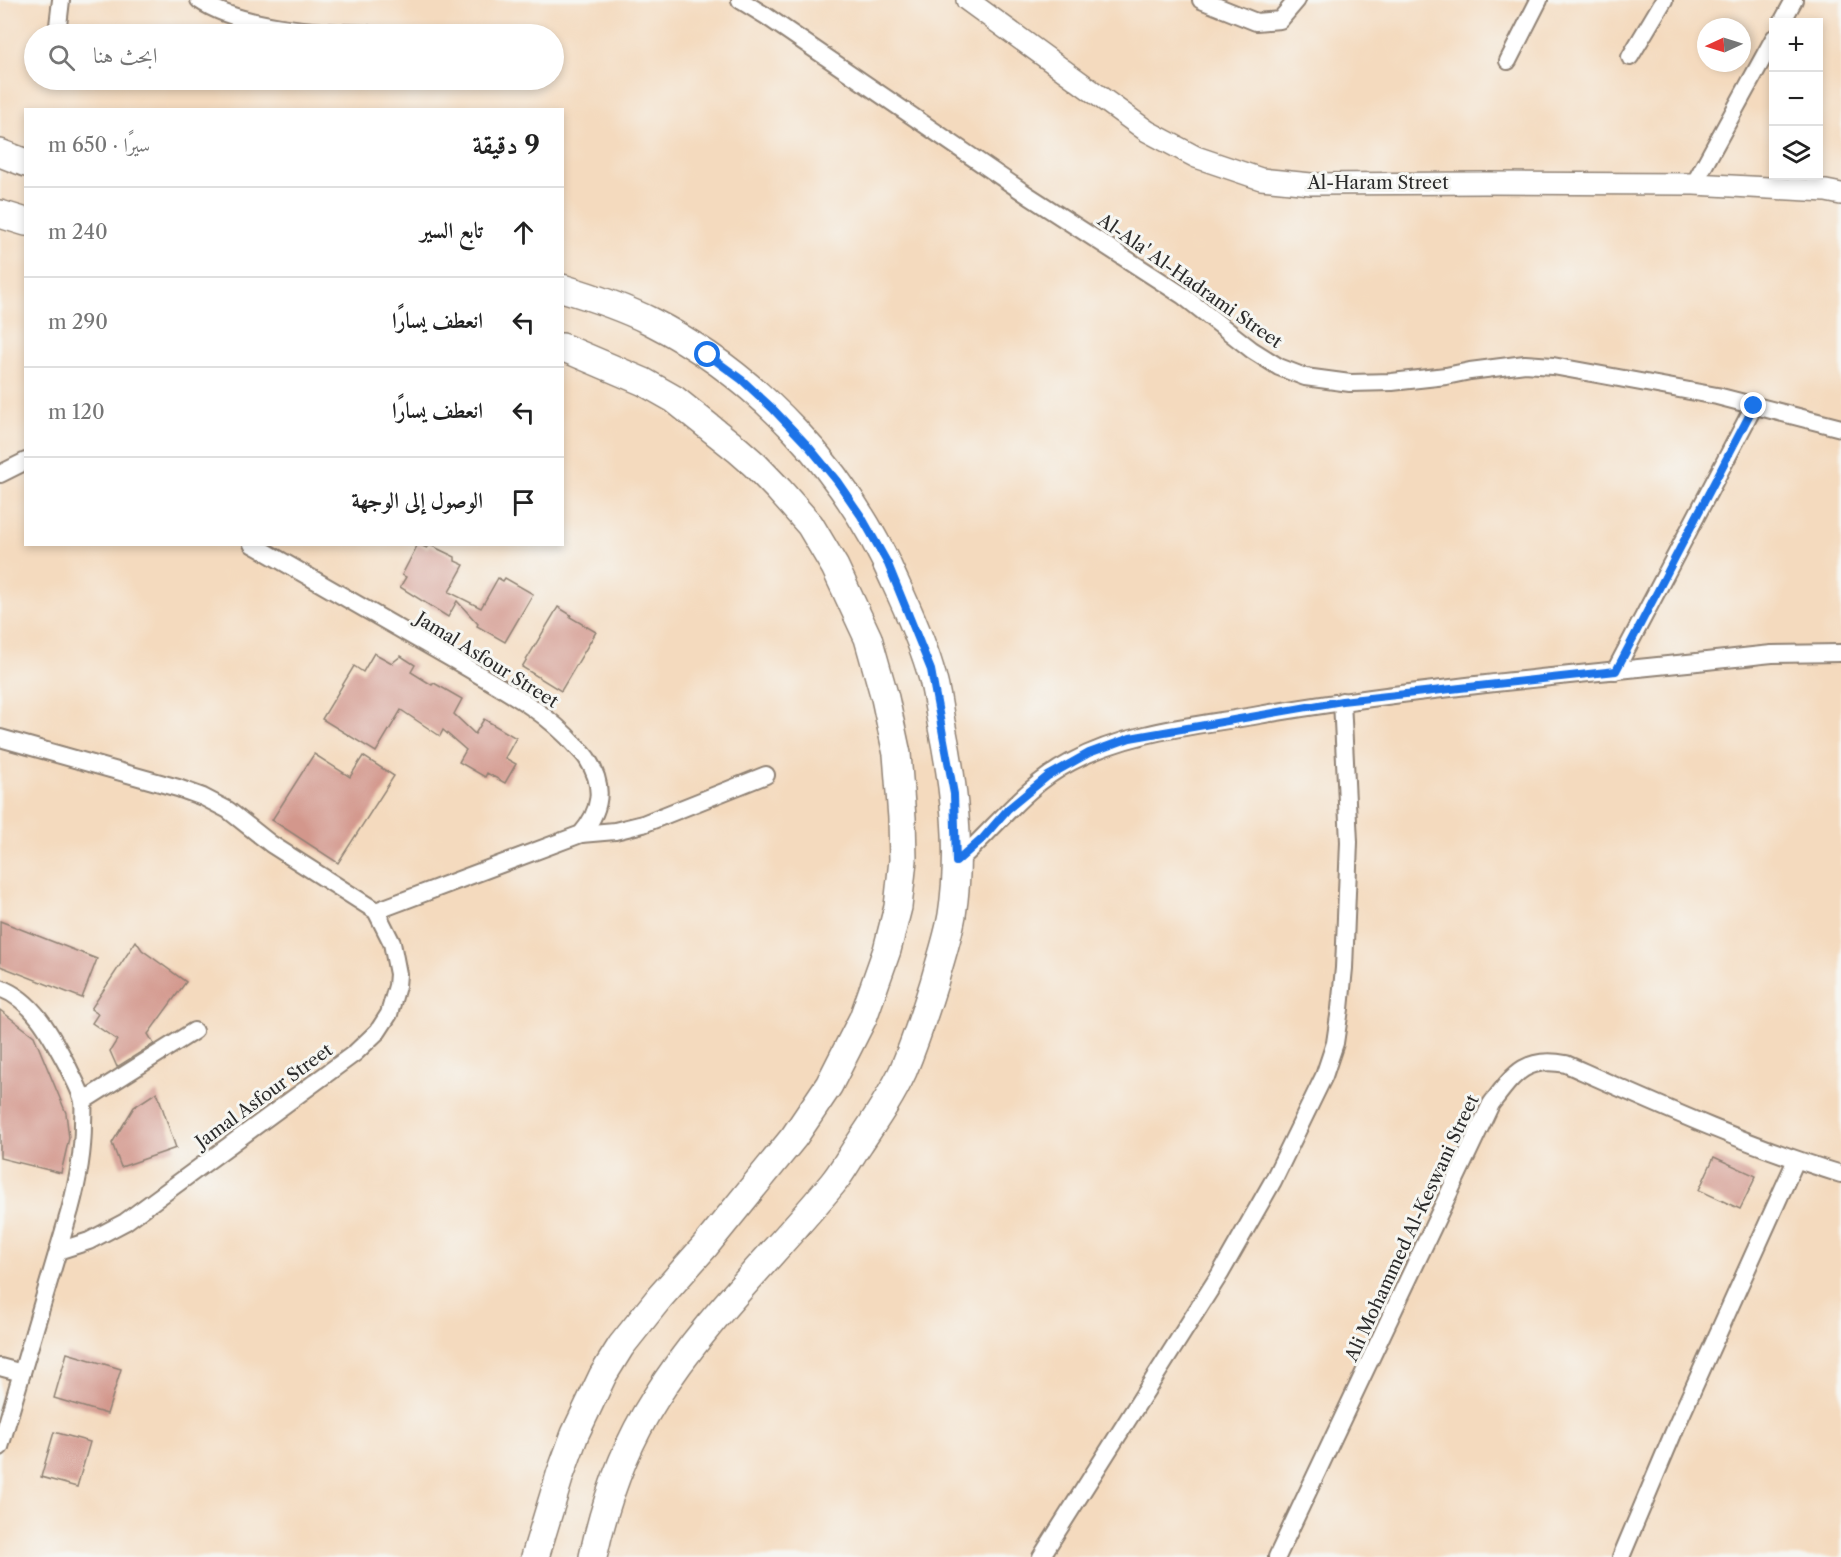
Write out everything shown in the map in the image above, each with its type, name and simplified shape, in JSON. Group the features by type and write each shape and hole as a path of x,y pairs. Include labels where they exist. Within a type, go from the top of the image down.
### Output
{"main road":[{"path":"0,153 24,162"},
{"path":"0,214 24,221"},
{"path":"564,289 648,320 708,355 742,380 809,447 861,516 888,564 931,670 954,794 956,862 952,914 925,1012 903,1071 885,1105 836,1179 720,1312 678,1364 654,1401 620,1467 601,1522 593,1557"},
{"path":"536,1557 560,1475 575,1434 603,1375 621,1346 794,1137 829,1085 863,1018 887,950 898,907 903,860 897,754 885,698 868,638 835,567 810,525 755,465 674,399 644,382 564,348"}],"street":[{"path":"58,24 61,0"},
{"path":"199,0 218,12 267,24"},
{"name":"Al-Ala' Al-Hadrami Street","path":"740,0 1029,196 1182,295 1238,340 1279,367 1305,377 1350,383 1402,381 1525,364 1564,368 1717,396 1841,428"},
{"name":"Al-Haram Street","path":"967,0 1147,131 1196,157 1261,179 1311,184 1694,184 1826,191 1841,194"},
{"path":"1201,0 1256,22 1280,20 1297,0"},
{"path":"1508,61 1539,0"},
{"path":"1630,57 1664,0"},
{"path":"1784,18 1794,0"},
{"path":"1694,184 1769,45"},
{"path":"1616,671 1754,406"},
{"path":"0,474 24,461"},
{"name":"Jamal Asfour Street","path":"255,546 524,702 564,731 588,759 599,788 597,807 591,822 580,834"},
{"path":"956,862 982,839 1008,809 1055,771 1089,753 1130,738 1342,701 1772,654 1841,653"},
{"path":"1041,1557 1220,1274 1274,1181 1324,1076 1335,1043 1344,968 1349,842 1342,701"},
{"path":"0,738 203,797 228,810 271,844 376,911 580,834 615,831 643,824 766,775"},
{"name":"Jamal Asfour Street","path":"58,1251 88,1241 125,1221 344,1062 378,1031 393,1005 398,974 392,944 376,911"},
{"path":"0,988 21,1001 41,1020 53,1036 83,1101 83,1149 80,1174 0,1447"},
{"path":"83,1101 194,1031"},
{"name":"Ali Mohammed Al-Keswani Street","path":"1277,1557 1491,1104 1512,1076 1533,1063 1550,1061 1566,1064 1697,1122 1796,1160 1841,1174"},
{"path":"1621,1557 1675,1429 1796,1160"},
{"path":"0,1367 22,1373"}],"building":[{"path":"417,546 427,548 432,546 455,557 455,561 464,565 449,592 481,608 498,578 503,581 505,578 533,594 505,642 477,626 478,624 457,601 448,617 400,587 406,577 402,575"},
{"path":"558,607 596,632 561,691 522,667"},
{"path":"374,653 392,663 401,656 415,665 411,672 462,699 454,714 475,734 484,719 516,738 505,758 516,764 505,783 487,773 485,777 459,762 466,750 443,730 440,736 401,710 376,752 322,719 354,666 363,672"},
{"path":"314,754 350,777 363,756 394,776 338,863 272,820"},
{"path":"0,921 97,959 82,998 0,966"},
{"path":"136,941 142,950 186,982 148,1034 154,1044 117,1067 110,1051 117,1040 92,1023 98,1014 91,1009"},
{"path":"0,1010 34,1036 66,1113 69,1138 61,1173 0,1158"},
{"path":"157,1092 176,1148 121,1167 112,1143 134,1107"},
{"path":"1714,1157 1756,1176 1740,1209 1699,1190"},
{"path":"67,1353 121,1369 107,1414 54,1398"},
{"path":"54,1432 90,1442 77,1487 41,1477"}],"route":[{"path":"708,355 742,380 809,447 837,481 861,516 888,564 931,670 954,794 956,862 982,839 1008,809 1048,776 1089,753 1130,738 1342,701 1616,671 1754,406"}]}
